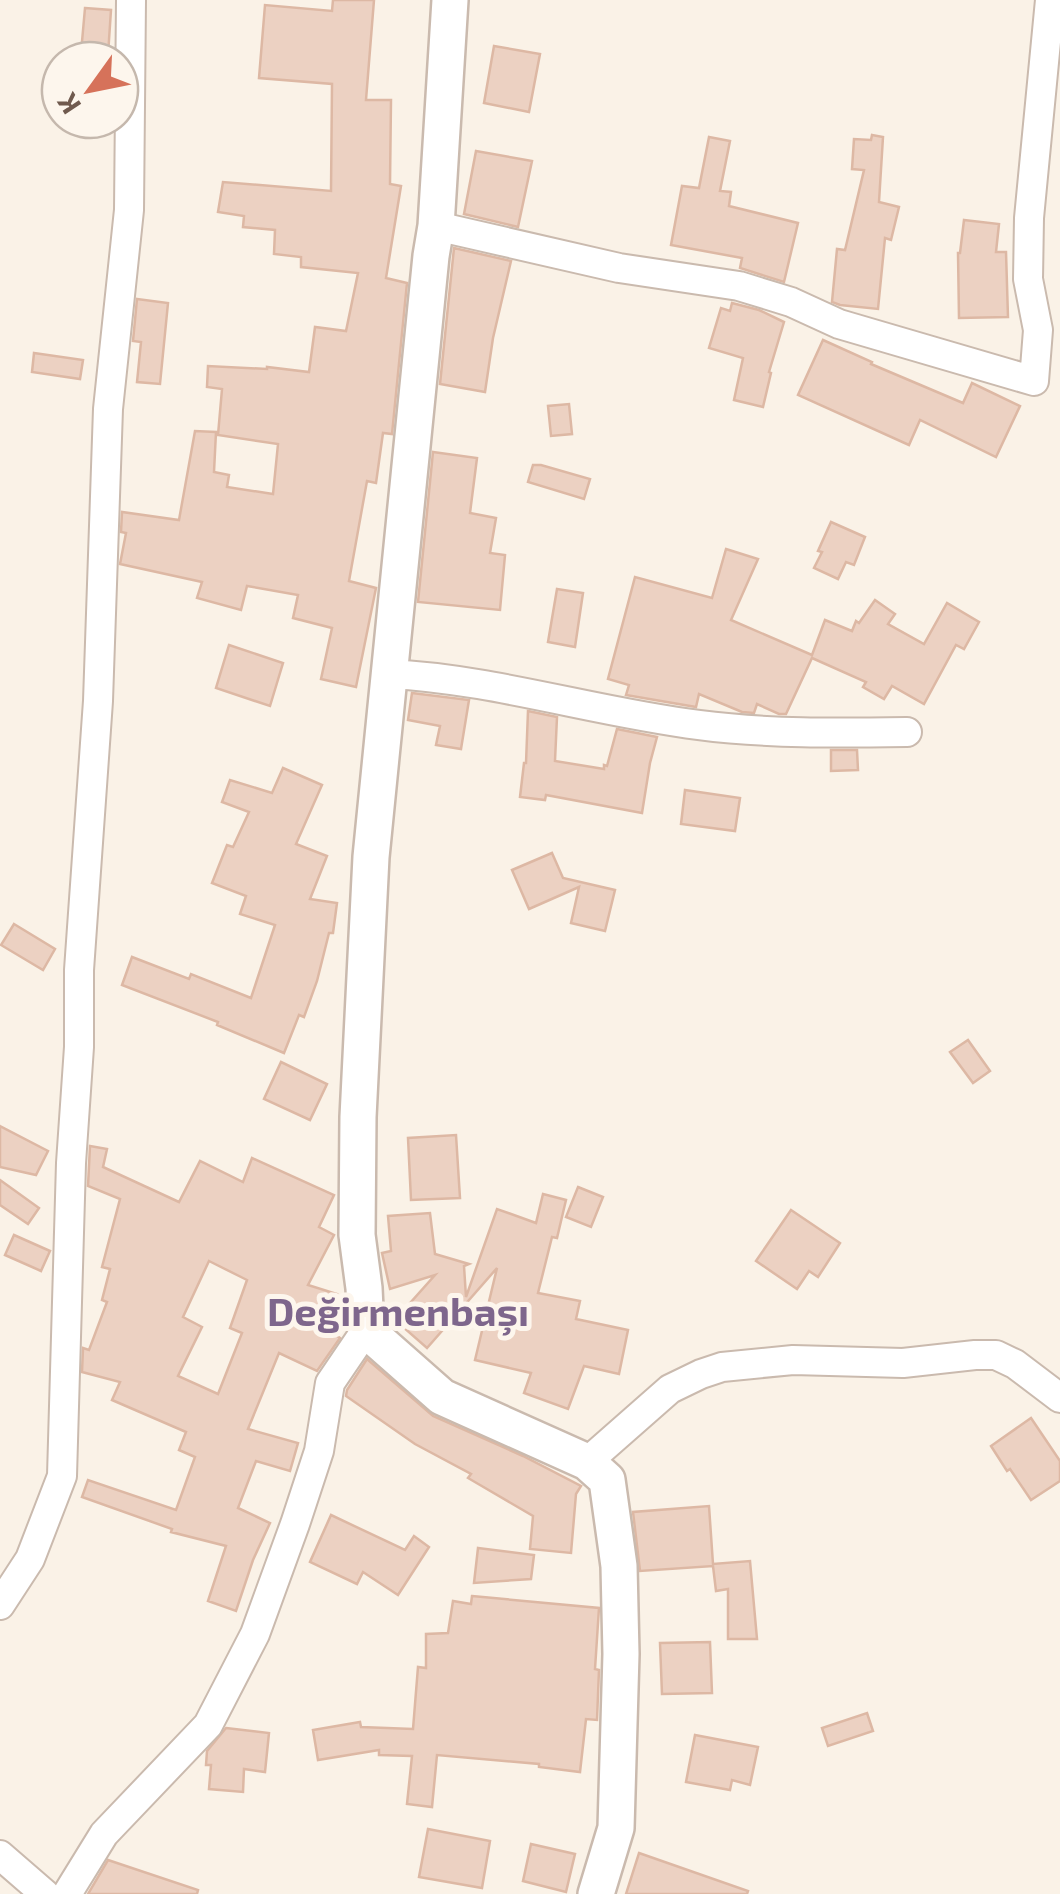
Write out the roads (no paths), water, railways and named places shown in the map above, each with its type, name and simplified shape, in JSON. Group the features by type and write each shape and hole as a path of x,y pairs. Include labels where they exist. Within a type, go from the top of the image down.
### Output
{"street":[{"path":"0,1605 30,1559 62,1476 79,970 98,700 108,409 129,210 132,0"},
{"path":"67,1894 104,1834 208,1724 255,1634 288,1542 319,1451 330,1383 366,1330 357,1235 358,1117 371,857 436,226 450,0"},
{"path":"436,226 619,268 738,286 792,302 839,324 1034,381 1038,330 1028,279 1029,218 1050,0"},
{"path":"389,674 434,676 699,725 790,733 907,732"},
{"path":"366,1330 442,1398 587,1462 607,1480 618,1566 621,1654 616,1828 596,1894"},
{"path":"587,1462 670,1389 722,1367 793,1360 903,1364 996,1355 1015,1364 1060,1398"},
{"path":"0,1855 45,1894"}],"district":[{"name":"Değirmenbaşı","path":"398,1310"}]}
